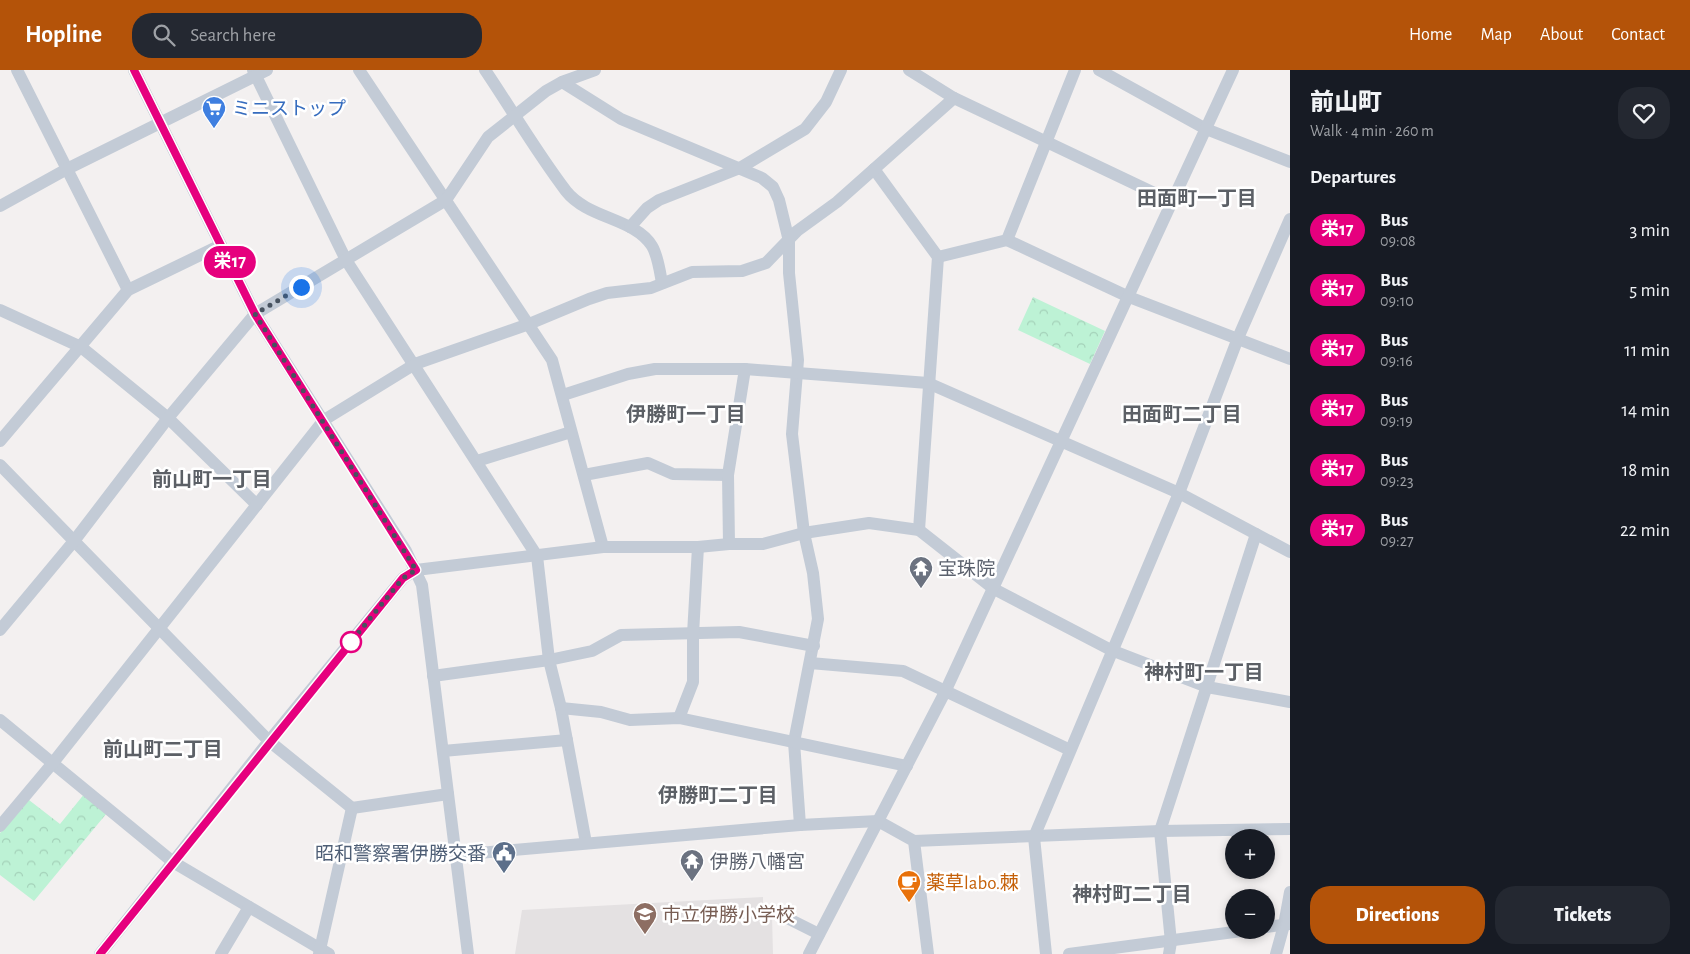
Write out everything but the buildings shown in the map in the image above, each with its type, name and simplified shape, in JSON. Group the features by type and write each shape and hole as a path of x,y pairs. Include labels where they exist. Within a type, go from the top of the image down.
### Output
{"street":[{"path":"17,70 128,290"},
{"path":"134,70 255,314 324,420 416,570 422,585 468,954"},
{"path":"359,70 552,360 603,547"},
{"path":"486,70 567,193 595,214 630,227 645,238 652,247 662,283"},
{"path":"0,630 74,541 168,418 255,314 446,200 488,137 535,99 562,82 595,70"},
{"path":"630,227 646,208 659,200 740,168 804,129 826,102 841,70"},
{"path":"909,70 954,98 1172,202"},
{"path":"1007,240 1075,70"},
{"path":"1099,70 1206,129 1290,162"},
{"path":"809,954 945,692 1234,70"},
{"path":"2,202 161,124 259,72 346,260 415,364 537,556 549,660 561,708 586,843"},
{"path":"562,82 621,119 740,168 768,182 773,187 779,200 789,241 789,273 798,374 792,434 804,533 813,573 818,619 794,742 800,825"},
{"path":"0,826 52,764 324,420 415,364 529,324 607,293 651,288 692,272 751,269 766,263 797,231 837,202 954,98"},
{"path":"874,169 938,257 918,530"},
{"path":"1046,954 1034,836 1111,650 1179,493 1238,338 1290,219"},
{"path":"938,257 1007,240 1129,297 1290,359"},
{"path":"0,441 128,290 221,245"},
{"path":"0,310 81,347 168,418 257,504"},
{"path":"563,395 628,374 655,369 744,369 928,383 1179,493 1290,552"},
{"path":"729,544 728,474 744,369"},
{"path":"477,461 571,432"},
{"path":"584,475 648,463 674,474 728,474"},
{"path":"0,465 269,741 352,808 448,794"},
{"path":"100,954 269,741 403,578 416,570 603,547 698,547 729,544 763,544 804,533 869,523 918,530 994,589 1111,650 1207,687 1290,702"},
{"path":"1170,948 1160,831 1256,534"},
{"path":"679,718 693,682 693,634 698,547"},
{"path":"433,676 549,660 592,651 621,634 739,632 814,646"},
{"path":"810,663 903,671 1070,750"},
{"path":"561,708 601,712 630,720 679,718 907,766"},
{"path":"0,720 173,862 323,953 352,808"},
{"path":"443,751 567,740"},
{"path":"456,855 800,825 878,821 914,841 1160,831 1290,829"},
{"path":"914,841 928,954"},
{"path":"1276,954 1287,924 1290,892"},
{"path":"221,954 249,907"},
{"path":"779,914 819,934"},
{"path":"1069,954 1170,948 1225,935"}],"shaded area":[{"name":"市立伊勝小学校","path":"763,897 763,911 772,916 773,954 515,954 522,910"}],"green space":[{"path":"1033,297 1105,331 1090,364 1018,330"},
{"path":"85,793 107,813 34,901 0,875 0,833 29,800 60,824"}],"bus line":[{"name":"栄17","path":"100,954 269,741 403,578 416,570 406,550 255,314 134,70"}],"place":[{"name":"ミニストップ","path":"214,129"},
{"name":"宝珠院","path":"921,589"},
{"name":"昭和警察署伊勝交番","path":"504,874"},
{"name":"伊勝八幡宮","path":"692,882"},
{"name":"薬草labo.棘","path":"909,903"},
{"name":"市立伊勝小学校","path":"645,935"}],"district":[{"name":"田面町一丁目","path":"1197,198"},
{"name":"伊勝町一丁目","path":"686,414"},
{"name":"田面町二丁目","path":"1182,414"},
{"name":"前山町一丁目","path":"212,479"},
{"name":"神村町一丁目","path":"1204,672"},
{"name":"前山町二丁目","path":"163,749"},
{"name":"伊勝町二丁目","path":"718,795"},
{"name":"神村町二丁目","path":"1132,894"}],"route":[{"path":"301,287 255,314 406,550 416,570 403,578 351,642"}]}
